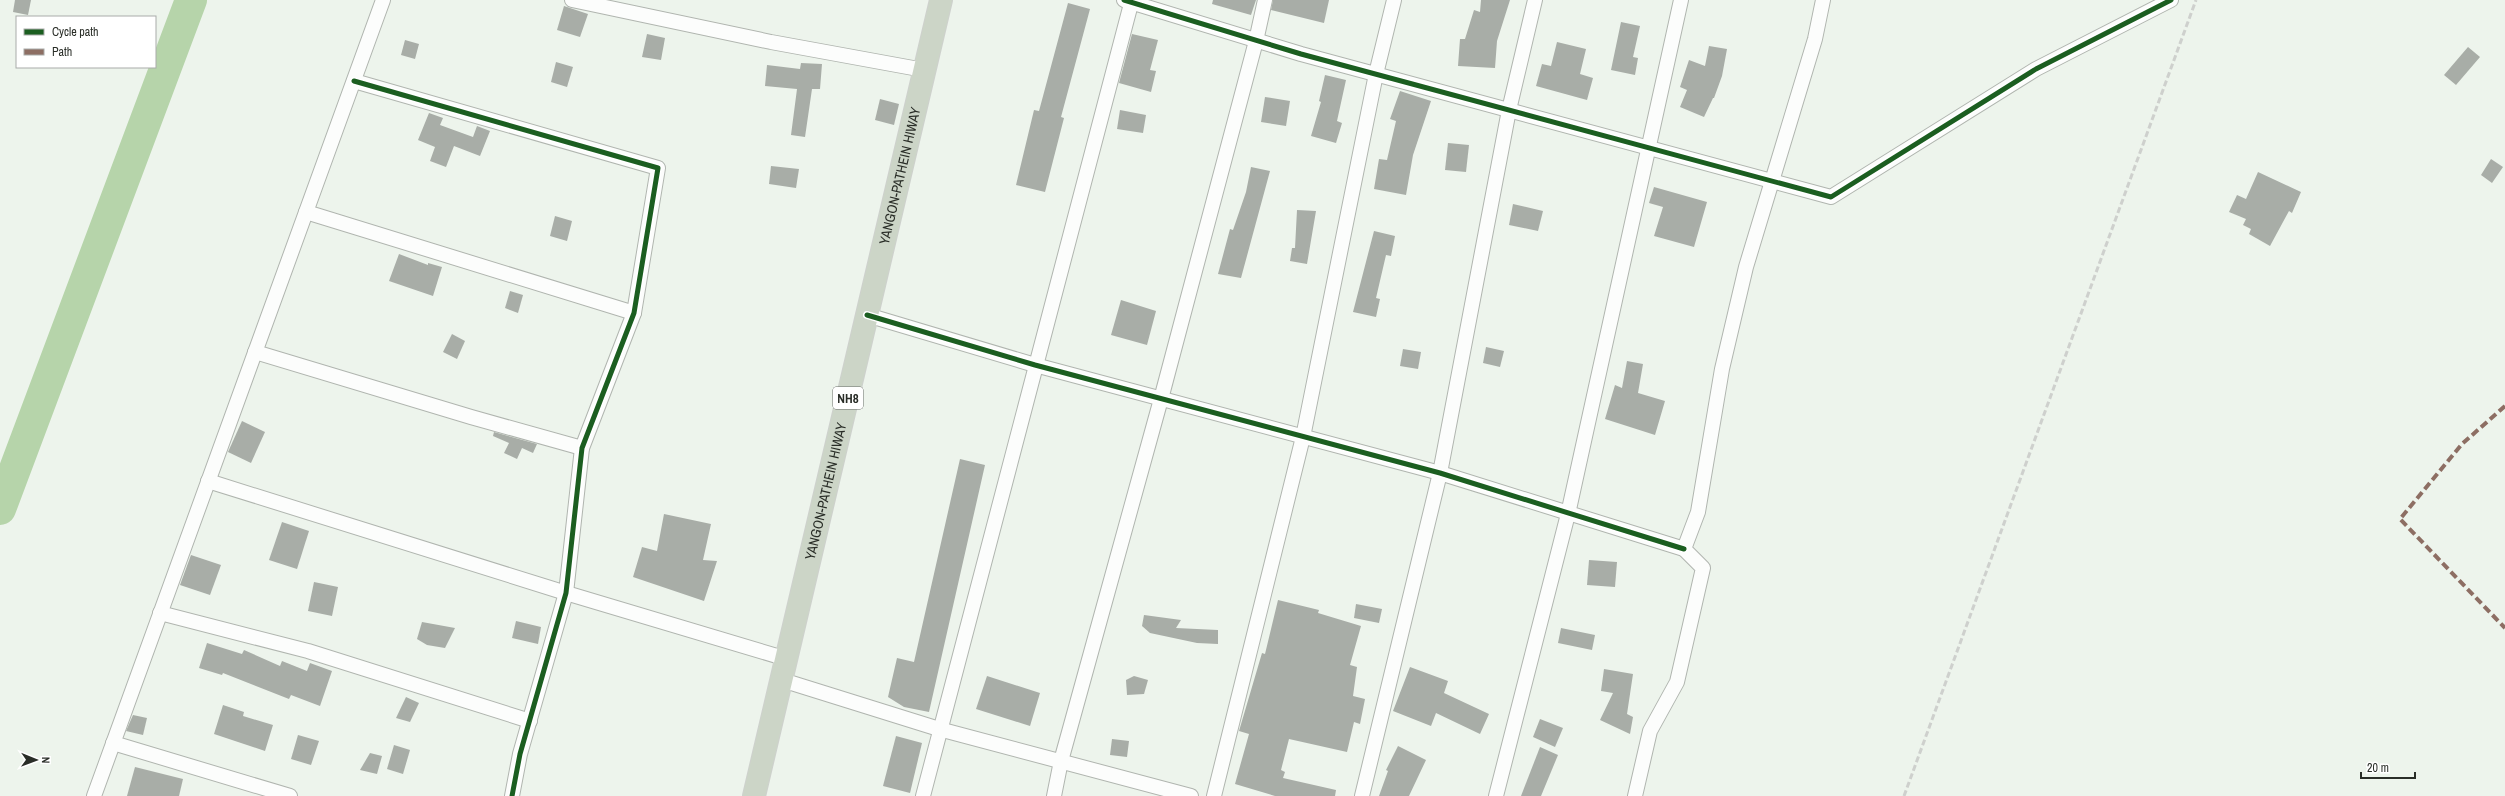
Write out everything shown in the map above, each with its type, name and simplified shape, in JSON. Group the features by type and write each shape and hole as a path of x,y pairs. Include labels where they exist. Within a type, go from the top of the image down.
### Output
{"highway":[{"name":"YANGON-PATHEIN HIWAY","path":"754,796 941,0"}],"street":[{"path":"94,796 383,0"},
{"path":"572,0 771,42 924,70"},
{"path":"1054,796 1061,761 1161,399 1256,41 1265,0"},
{"path":"1214,796 1303,437 1376,74 1394,0"},
{"path":"1362,796 1440,473 1509,110 1535,0"},
{"path":"1496,796 1568,514 1681,0"},
{"path":"1684,549 1698,512 1722,369 1746,267 1815,39 1823,0"},
{"path":"922,796 1129,1 1256,41 1831,197 2036,69 2171,0"},
{"path":"354,81 658,168 634,313 582,448 566,593 530,721 512,796"},
{"path":"306,212 634,313"},
{"path":"867,316 1035,365 1440,473 1684,549 1703,568 1677,682 1650,731 1635,796"},
{"path":"255,352 470,417 582,448"},
{"path":"208,481 566,593 787,659"},
{"path":"160,613 308,651 530,721"},
{"path":"782,680 939,729 1190,796"},
{"path":"113,743 290,796"}],"building":[{"path":"15,0 31,0 28,15 13,12"},
{"path":"1213,0 1256,0 1251,15 1212,4"},
{"path":"1273,0 1329,0 1324,23 1271,10"},
{"path":"1481,0 1510,0 1497,41 1495,68 1458,66 1460,39 1465,39 1474,10 1480,12"},
{"path":"1068,3 1090,9 1061,117 1064,118 1045,192 1016,185 1034,110 1039,111"},
{"path":"564,6 588,14 580,37 557,30"},
{"path":"1621,22 1640,26 1633,57 1638,58 1635,75 1611,70"},
{"path":"647,34 665,38 661,60 642,57"},
{"path":"1132,34 1158,40 1150,70 1156,71 1151,92 1119,83"},
{"path":"405,40 419,44 415,59 401,55"},
{"path":"1557,42 1586,49 1580,74 1593,78 1587,100 1536,86 1542,64 1551,66"},
{"path":"1709,46 1727,49 1722,76 1714,98 1704,117 1680,107 1687,90 1680,87 1689,60 1705,66"},
{"path":"2468,47 2480,57 2456,85 2444,75"},
{"path":"556,62 573,67 567,87 551,82"},
{"path":"801,63 822,64 820,89 812,89 805,137 791,135 797,89 765,86 767,65 800,69"},
{"path":"1325,75 1346,80 1337,121 1342,123 1336,143 1311,136 1321,102 1319,101"},
{"path":"1400,91 1431,101 1413,155 1406,195 1374,189 1379,159 1387,160 1396,121 1390,119"},
{"path":"1265,97 1290,101 1286,126 1261,122"},
{"path":"880,99 899,104 894,125 875,120"},
{"path":"1120,110 1146,115 1143,133 1117,129"},
{"path":"429,113 443,118 440,125 473,137 477,126 490,131 480,156 454,146 446,167 430,161 435,147 418,140"},
{"path":"1448,143 1469,145 1466,172 1445,170"},
{"path":"2491,159 2503,167 2492,183 2481,175"},
{"path":"771,166 799,169 796,188 769,184"},
{"path":"1251,167 1270,171 1241,278 1218,274 1230,229 1233,230 1246,192"},
{"path":"2258,172 2301,192 2292,213 2289,211 2270,246 2249,234 2251,229 2243,225 2246,219 2229,212 2237,195 2246,199"},
{"path":"1654,187 1707,202 1694,247 1654,236 1663,207 1649,203"},
{"path":"1513,204 1543,211 1538,231 1509,225"},
{"path":"1297,210 1316,211 1307,264 1290,261 1292,248 1295,248"},
{"path":"555,216 572,221 567,241 550,236"},
{"path":"1374,231 1395,236 1391,256 1386,255 1376,298 1380,299 1376,317 1353,312"},
{"path":"399,254 428,265 428,263 442,267 433,296 389,281"},
{"path":"510,291 523,295 518,313 505,308"},
{"path":"1121,300 1156,311 1147,345 1111,335"},
{"path":"452,334 465,341 457,359 443,352"},
{"path":"1486,347 1504,351 1500,367 1483,363"},
{"path":"1403,349 1421,352 1418,369 1400,366"},
{"path":"1627,361 1643,364 1638,393 1665,401 1655,435 1605,419 1615,385 1622,388"},
{"path":"242,421 265,432 251,463 228,452"},
{"path":"494,432 537,444 533,453 522,448 517,459 504,453 509,443 493,436"},
{"path":"960,459 985,465 929,712 904,707 888,697 897,658 914,662"},
{"path":"664,514 711,524 703,560 717,561 704,601 633,577 642,547 657,551"},
{"path":"282,522 309,531 297,569 269,560"},
{"path":"191,555 221,565 210,595 180,585"},
{"path":"1589,560 1617,562 1615,587 1587,585"},
{"path":"314,582 338,587 332,616 308,611"},
{"path":"1278,600 1319,610 1318,613 1361,626 1350,665 1357,667 1353,696 1365,699 1360,724 1354,722 1347,752 1289,739 1281,770 1285,772 1283,778 1336,790 1335,796 1275,796 1235,784 1249,734 1239,731 1262,653 1265,654"},
{"path":"1356,604 1382,609 1379,623 1354,618"},
{"path":"1144,615 1181,620 1176,628 1218,630 1218,644 1197,643 1150,633 1142,626"},
{"path":"516,621 541,627 538,644 512,638"},
{"path":"422,622 455,628 445,648 427,645 417,639"},
{"path":"1561,628 1595,635 1592,650 1558,643"},
{"path":"207,643 242,654 244,650 280,666 282,661 307,671 310,663 332,671 320,706 291,695 289,699 223,673 222,675 199,668"},
{"path":"1410,667 1448,681 1444,693 1489,714 1480,734 1436,713 1431,726 1393,711"},
{"path":"1604,669 1633,674 1627,714 1633,717 1630,734 1600,720 1613,693 1601,691"},
{"path":"987,676 1040,693 1030,726 976,709"},
{"path":"1134,676 1148,680 1144,694 1127,695 1126,680"},
{"path":"406,697 419,703 410,722 396,718"},
{"path":"223,705 244,712 243,716 273,725 265,751 214,734"},
{"path":"133,715 147,718 143,735 126,731"},
{"path":"1540,719 1563,728 1555,747 1533,737"},
{"path":"298,735 319,741 311,765 291,759"},
{"path":"896,736 922,743 910,793 883,786"},
{"path":"1112,739 1129,741 1127,757 1110,755"},
{"path":"394,745 410,750 403,774 387,769"},
{"path":"1398,746 1426,760 1409,796 1379,796 1388,771 1386,770"},
{"path":"1540,747 1558,755 1541,796 1521,796"},
{"path":"370,753 382,756 377,774 360,770"},
{"path":"135,767 183,779 179,796 127,796"}],"waterway":[{"path":"0,509 191,0"}],"railway":[{"path":"1904,796 2196,0"}],"marked path":[{"path":"2505,406 2462,444 2400,519 2505,628"}],"cycle path":[{"path":"1124,0 1301,54 1831,197 2036,69 2171,0"},
{"path":"354,81 658,168 634,313 582,448 566,593 520,754 512,796"},
{"path":"867,315 1035,365 1440,473 1684,549"}]}
